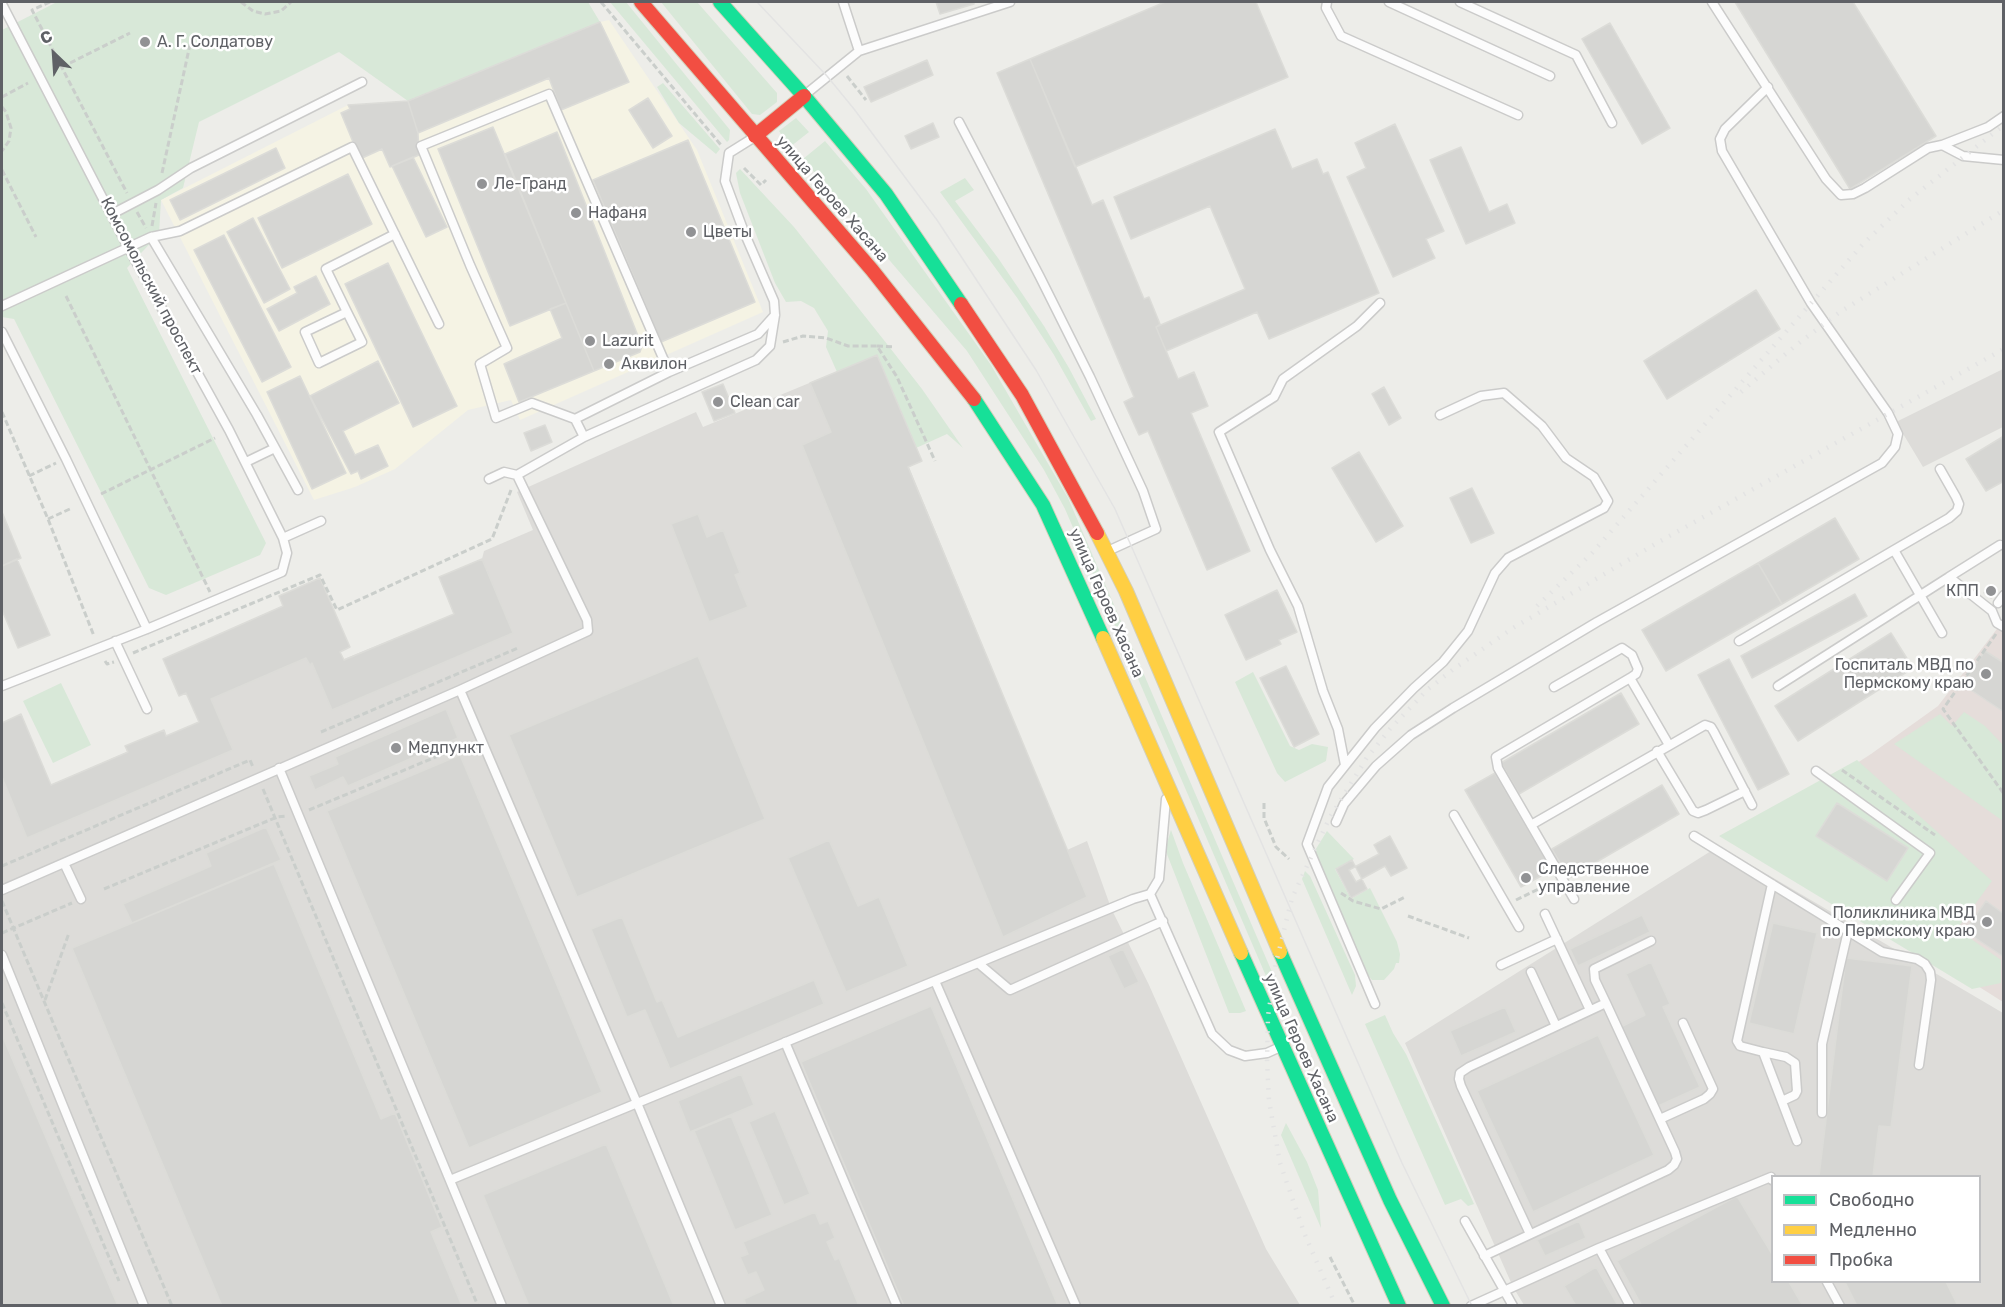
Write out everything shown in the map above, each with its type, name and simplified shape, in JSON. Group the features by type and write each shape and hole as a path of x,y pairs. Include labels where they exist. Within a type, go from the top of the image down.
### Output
{"main road":[{"name":"улица Героев Хасана","path":"641,2 872,270 978,405 1043,504 1168,784 1281,1046 1399,1305"},
{"name":"улица Героев Хасана","path":"720,2 804,96 886,194 1022,395 1107,551 1390,1200 1443,1305"},
{"path":"755,136 804,96"}],"lane":[{"path":"843,2 859,51"},
{"path":"804,96 859,51 1010,2"},
{"path":"1327,2 1326,8 1341,36 1518,115"},
{"path":"1389,2 1550,76"},
{"path":"1460,2 1576,55 1612,123"},
{"path":"1712,2 1826,179 1841,195 1853,194 1928,148 1988,127 2004,116"},
{"name":"Комсомольский проспект","path":"2,4 128,248 246,462 283,538 287,553 282,572 147,629"},
{"path":"112,214 158,190 191,168 362,82"},
{"path":"1336,822 1344,804 1376,766 1411,735 1597,622 1882,463 1895,447 1898,434 1888,413 1811,303 1722,151 1720,139 1725,129 1768,87"},
{"path":"584,437 575,419 532,403 496,418 480,364 507,348 421,146 549,94 669,372"},
{"path":"959,122 1090,377 1143,491 1156,529 1107,551"},
{"path":"489,479 504,472 517,475 584,437 756,360 770,346 775,315 774,301 725,181 729,153 755,136"},
{"path":"1942,145 1963,156 2004,160"},
{"path":"2,306 151,237 180,231 352,147 439,324"},
{"path":"348,312 305,332 320,363 362,342 348,312 327,269 395,234"},
{"path":"151,237 298,490"},
{"path":"1345,765 1338,729 1323,691 1298,606 1270,550 1219,432 1274,397 1283,379 1357,326 1380,303"},
{"path":"575,419 669,372 758,334 775,315"},
{"path":"2,332 147,629 2,686"},
{"path":"1375,1004 1307,844 1328,787 1375,728 1443,662 1468,631 1495,573 1508,558 1604,508 1608,501 1594,477 1566,458 1542,426 1504,393 1481,396 1440,415"},
{"path":"246,462 275,448"},
{"path":"1739,641 1949,519 1958,511 1959,504 1940,469"},
{"path":"2,890 460,690 588,631 587,620 517,475"},
{"path":"283,538 321,521"},
{"path":"1778,686 2000,545"},
{"path":"1894,550 1942,633"},
{"path":"1949,577 1992,611 1997,623 2004,627"},
{"path":"1998,603 2004,595"},
{"path":"115,641 147,709"},
{"path":"1554,687 1623,648 1632,655 1638,669 1636,674 1630,678 1496,758 1498,768 1574,899"},
{"path":"1630,678 1669,745"},
{"path":"460,690 722,1305"},
{"path":"1531,825 1705,725 1711,727 1752,805"},
{"path":"1657,752 1693,811 1698,813 1706,810 1745,791"},
{"path":"279,768 502,1305"},
{"path":"1816,771 1930,852 1896,900"},
{"path":"450,1180 1133,899 1150,894 1159,879 1168,784"},
{"path":"1454,815 1520,927"},
{"path":"1694,836 1882,952 1917,959 1925,964 1930,972 1931,980 1920,1065"},
{"path":"64,862 81,899"},
{"path":"1773,884 1737,1041 1740,1046 1786,1057 1795,1063 1797,1091 1795,1095 1782,1101"},
{"path":"1150,894 1212,1034 1229,1050 1245,1056 1267,1053 1281,1046"},
{"path":"1545,914 1590,1010"},
{"path":"978,963 1010,990 1163,921"},
{"path":"1822,1113 1822,1044 1848,931"},
{"path":"1501,965 1557,939"},
{"path":"1484,1256 1668,1170 1674,1165 1677,1159 1675,1152 1595,980 1594,969 1651,941"},
{"path":"2,955 144,1305"},
{"path":"1531,972 1556,1026"},
{"path":"935,981 1076,1305"},
{"path":"1530,1234 1459,1079 1461,1073 1469,1067 1606,1003"},
{"path":"1660,1119 1704,1099 1713,1089 1683,1023"},
{"path":"785,1042 897,1305"},
{"path":"1763,1052 1797,1141"},
{"path":"1471,1305 1599,1248 1771,1177"},
{"path":"1465,1221 1513,1305"},
{"path":"1599,1248 1630,1305"},
{"path":"1828,1283 1840,1305"}],"path":[{"path":"50,2 32,10 151,237"},
{"path":"241,2 253,11 265,14 281,11 291,2"},
{"path":"601,2 722,146"},
{"path":"62,67 130,33"},
{"path":"151,237 158,190 191,40"},
{"path":"847,76 866,100"},
{"path":"2,97 28,82"},
{"path":"2,107 11,128 9,141 2,151"},
{"path":"744,168 761,185 771,175"},
{"path":"2,171 36,237"},
{"path":"66,296 204,579"},
{"path":"770,346 803,336 826,338 848,346 895,347"},
{"path":"877,346 897,377 935,462"},
{"path":"2,412 48,519 94,636"},
{"path":"101,494 215,438"},
{"path":"29,476 66,459"},
{"path":"105,661 108,664 320,575 337,610 492,539 517,475"},
{"path":"48,519 72,508"},
{"path":"2004,636 1997,632 1943,709 2004,794"},
{"path":"321,732 522,646"},
{"path":"2,866 250,760 277,817 478,1305"},
{"path":"1842,770 1935,835"},
{"path":"1264,803 1264,818 1276,846 1288,859"},
{"path":"1506,904 1562,878"},
{"path":"1325,890 1334,889 1353,901 1381,909 1405,897"},
{"path":"2,899 172,1305"},
{"path":"2,933 81,899"},
{"path":"1408,916 1469,938"},
{"path":"45,1002 69,933"},
{"path":"2,1004 120,1284"},
{"path":"1330,1257 1355,1305"}],"shaded area":[{"path":"609,20 697,150 763,312 520,420 511,400 468,410 395,469 355,487 314,500 161,200 348,105 408,101"},
{"path":"877,355 922,461 909,467 1067,850 1087,841 1111,908 1149,985 1266,1249 1300,1305 2,1306 2,723 21,714 51,785 127,752 125,746 164,730 166,736 199,722 186,693 179,696 163,659 283,606 279,596 320,578 350,647 340,652 344,659 454,614 439,577 482,559 484,551 533,530 517,492 696,412 703,427"},
{"path":"2003,369 2003,427 1923,467 1896,422"},
{"path":"2003,621 2003,1002 1910,943 1840,774 1938,706"},
{"path":"1719,846 2003,1013 2003,1305 1524,1305 1513,1287 1405,1043"}],"green space":[{"path":"57,2 588,2 600,22 408,101 339,52 199,122 183,188 161,200 159,234 127,268 266,543 260,555 166,595 149,588 14,319 2,317 2,30"},
{"path":"610,2 626,2 730,130 727,142"},
{"path":"661,2 697,2 777,93 777,102 760,115 752,114"},
{"path":"663,83 720,149 716,154 679,123 657,87"},
{"path":"796,118 809,132 790,147 779,131"},
{"path":"825,141 866,189 991,365 1068,498 1272,972 1269,983 1065,509 1044,470 967,351 803,159"},
{"path":"740,169 794,227 922,389 963,448 947,434 916,448 837,372 826,347 828,331 814,308 801,301 786,302 775,283 740,193 736,173"},
{"path":"965,178 974,190 955,201 998,258 1044,326 1096,419 1091,421 1054,355 1018,299 940,192"},
{"path":"1253,672 1290,746 1299,750 1312,744 1328,747 1326,761 1285,782 1277,773 1235,682"},
{"path":"61,683 91,745 53,763 23,701"},
{"path":"1964,712 1985,726 2003,745 2003,821 1894,744 1940,714 1952,726"},
{"path":"1857,760 1992,881 1957,929 2001,960 2001,983 1972,989 1719,836"},
{"path":"1171,830 1246,1011 1229,1013 1165,849"},
{"path":"1327,831 1354,859 1335,869 1351,899 1370,888 1397,942 1400,954 1399,963 1396,963 1394,969 1384,980 1372,980 1367,974 1315,859 1314,852"},
{"path":"1305,871 1310,876 1355,975 1356,986 1352,995 1302,879"},
{"path":"1385,1015 1406,1054 1474,1204 1468,1206 1461,1199 1445,1205 1365,1024"},
{"path":"1286,1123 1307,1162 1318,1190 1321,1228 1281,1135"}],"building":[{"path":"936,2 974,2 974,4 940,14"},
{"path":"1165,2 1256,2 1288,77 1075,167 1030,59"},
{"path":"1735,2 1853,2 1936,136 1850,189"},
{"path":"600,22 629,82 561,110 549,78 418,133 408,101"},
{"path":"1610,23 1670,128 1642,144 1582,39"},
{"path":"1030,59 1092,205 1103,200 1144,299 1149,297 1160,324 1156,327 1178,379 1194,372 1208,406 1191,413 1250,551 1207,570 1148,431 1139,435 1124,402 1134,397 997,73"},
{"path":"927,60 933,75 871,102 864,87"},
{"path":"648,98 672,136 653,148 629,110"},
{"path":"408,101 418,133 419,155 390,167 382,149 360,159 341,113 350,109 348,105"},
{"path":"933,123 939,137 911,149 905,136"},
{"path":"1395,124 1444,231 1426,239 1435,258 1393,277 1347,177 1366,168 1355,143"},
{"path":"493,127 566,303 510,326 438,149"},
{"path":"1275,129 1292,169 1317,159 1323,174 1328,172 1379,293 1269,339 1257,312 1166,351 1156,327 1245,289 1210,206 1131,239 1114,197"},
{"path":"557,132 642,346 640,352 594,371 505,154"},
{"path":"688,140 755,302 661,342 593,180"},
{"path":"1461,147 1489,212 1507,204 1515,223 1466,244 1430,160"},
{"path":"276,148 285,168 180,220 170,200"},
{"path":"413,157 447,227 426,237 392,166"},
{"path":"348,174 372,224 282,268 258,218"},
{"path":"253,218 290,289 264,303 227,232"},
{"path":"224,235 291,367 262,382 194,250"},
{"path":"388,263 457,406 413,427 345,284"},
{"path":"316,276 330,304 279,331 267,309 297,293 294,287"},
{"path":"1756,290 1780,329 1667,399 1644,361"},
{"path":"566,303 594,371 519,402 504,364 562,338 550,309"},
{"path":"877,355 922,461 908,467 1087,897 1003,937 802,445 831,432 810,383"},
{"path":"378,361 399,403 343,431 355,455 378,445 388,466 361,479 358,471 351,474 310,396"},
{"path":"300,376 346,473 312,489 267,392"},
{"name":"Clean car","path":"723,384 735,413 714,421 702,392"},
{"path":"1384,387 1401,418 1389,425 1372,394"},
{"path":"545,425 552,442 531,451 524,433"},
{"path":"2004,436 2004,481 1986,491 1966,459"},
{"path":"1359,452 1403,526 1376,542 1332,468"},
{"path":"1472,488 1494,533 1471,543 1450,498"},
{"path":"2,512 21,558 2,566"},
{"path":"698,514 707,537 723,530 740,573 735,575 748,607 709,622 671,524"},
{"path":"1835,518 1859,559 1782,604 1758,563"},
{"path":"17,559 50,635 18,648 2,610 2,566"},
{"path":"482,559 513,633 332,710 312,663 310,665 306,658 211,699 233,750 27,838 2,777 2,723 21,714 51,785 128,752 125,746 164,730 166,736 199,722 186,693 179,696 163,659 283,606 279,596 320,578 350,647 340,652 344,660 454,614 439,577"},
{"path":"1758,563 1782,604 1666,671 1642,630"},
{"name":"КПП","path":"1990,585 1997,590 1991,598 1984,593"},
{"path":"1277,590 1297,632 1279,640 1281,644 1246,660 1225,615"},
{"path":"1855,594 1867,616 1752,678 1741,656"},
{"path":"1891,633 1913,668 1798,741 1775,706"},
{"name":"Госпиталь МВД по Пермскому краю","path":"1985,651 2004,663 2004,712 1962,684"},
{"path":"698,656 765,819 577,897 509,735"},
{"path":"1729,659 1789,774 1758,790 1698,675"},
{"path":"1286,666 1319,734 1294,747 1260,678"},
{"path":"1621,693 1639,724 1519,794 1501,763"},
{"name":"Медпункт","path":"446,709 458,738 348,786 343,777 315,790 309,776 338,764 335,757"},
{"path":"460,755 602,1092 469,1148 327,811"},
{"path":"1495,773 1552,870 1521,887 1465,790"},
{"path":"1662,785 1679,814 1569,878 1552,849"},
{"path":"1837,803 1908,848 1887,881 1816,836"},
{"path":"266,827 281,860 132,923 123,904 211,866 206,853"},
{"path":"1390,836 1407,868 1391,876 1385,866 1356,882 1349,870 1379,854 1374,845"},
{"path":"829,840 858,906 879,897 908,966 846,992 788,858"},
{"path":"1352,860 1367,889 1351,898 1336,869"},
{"path":"274,864 381,1119 395,1113 442,1227 431,1232 462,1306 222,1306 72,948"},
{"name":"Поликлиника МВД по Пермскому краю","path":"1986,901 2004,914 2004,957 1965,931"},
{"path":"1642,915 1650,932 1578,966 1570,949"},
{"path":"622,917 657,1002 662,1000 678,1037 814,980 824,1004 670,1069 645,1010 627,1017 591,929"},
{"path":"1773,923 1817,933 1794,1034 1749,1023"},
{"path":"1123,949 1139,982 1124,989 1108,956"},
{"path":"1846,958 1912,966 1891,1127 1879,1126 1873,1175 1819,1175"},
{"path":"1651,962 1670,1004 1663,1007 1700,1087 1656,1107 1619,1028 1645,1015 1626,974"},
{"path":"931,1006 1058,1306 904,1306 801,1062"},
{"path":"1505,1007 1516,1032 1461,1056 1450,1031"},
{"path":"2,1035 118,1306 2,1306"},
{"path":"1598,1035 1654,1155 1533,1212 1477,1091"},
{"path":"741,1074 754,1105 690,1132 678,1101"},
{"path":"775,1111 810,1194 784,1205 749,1122"},
{"path":"731,1116 772,1215 735,1230 694,1131"},
{"path":"606,1144 674,1306 529,1306 483,1195"},
{"path":"1737,1196 1771,1252 1771,1283 1790,1283 1803,1306 1642,1306 1617,1261"},
{"path":"815,1212 820,1224 828,1221 835,1238 827,1242 835,1260 839,1258 859,1306 746,1306 744,1299 764,1290 756,1272 748,1275 740,1257 748,1254 743,1242"},
{"path":"1579,1221 1586,1238 1545,1256 1537,1240"},
{"path":"1596,1267 1618,1306 1576,1306 1564,1286"},
{"path":"1846,1283 1946,1283 1958,1306 1857,1306"}],"tram line":[{"path":"757,2 827,76 937,220 1036,370 1115,509 1402,1163 1472,1306"}],"railway":[{"path":"1537,606 1592,553 1863,244 1910,199 2004,125"},
{"path":"1741,392 1795,346 1840,312 2004,210"},
{"path":"1336,1306 1305,1235 1280,1163 1269,1101 1268,1016 1276,963 1292,898 1329,819 1366,759 1390,729 1427,690 1513,628 1657,543 2002,350"}],"traffic: fast":[{"path":"720,2 804,96 886,194 961,304"},
{"path":"974,399 1043,505 1103,638"},
{"path":"1280,952 1390,1200 1443,1306"},
{"path":"1241,953 1399,1306"}],"traffic: slow":[{"path":"1097,533 1126,591 1280,952"},
{"path":"1103,638 1241,953"}],"traffic: jam":[{"path":"641,2 872,270 974,399"},
{"path":"755,136 804,96"},
{"path":"961,304 1022,395 1097,533"}],"place":[{"name":"А. Г. Солдатову","path":"145,42"},
{"name":"Ле-Гранд","path":"482,184"},
{"name":"Нафаня","path":"576,213"},
{"name":"Цветы","path":"691,232"},
{"name":"Lazurit","path":"590,341"},
{"name":"Аквилон","path":"609,364"},
{"name":"Clean car","path":"718,402"},
{"name":"КПП","path":"1991,591"},
{"name":"Госпиталь МВД по Пермскому краю","path":"1986,674"},
{"name":"Медпункт","path":"396,748"},
{"name":"Следственное управление","path":"1526,878"},
{"name":"Поликлиника МВД по Пермскому краю","path":"1987,922"}]}
